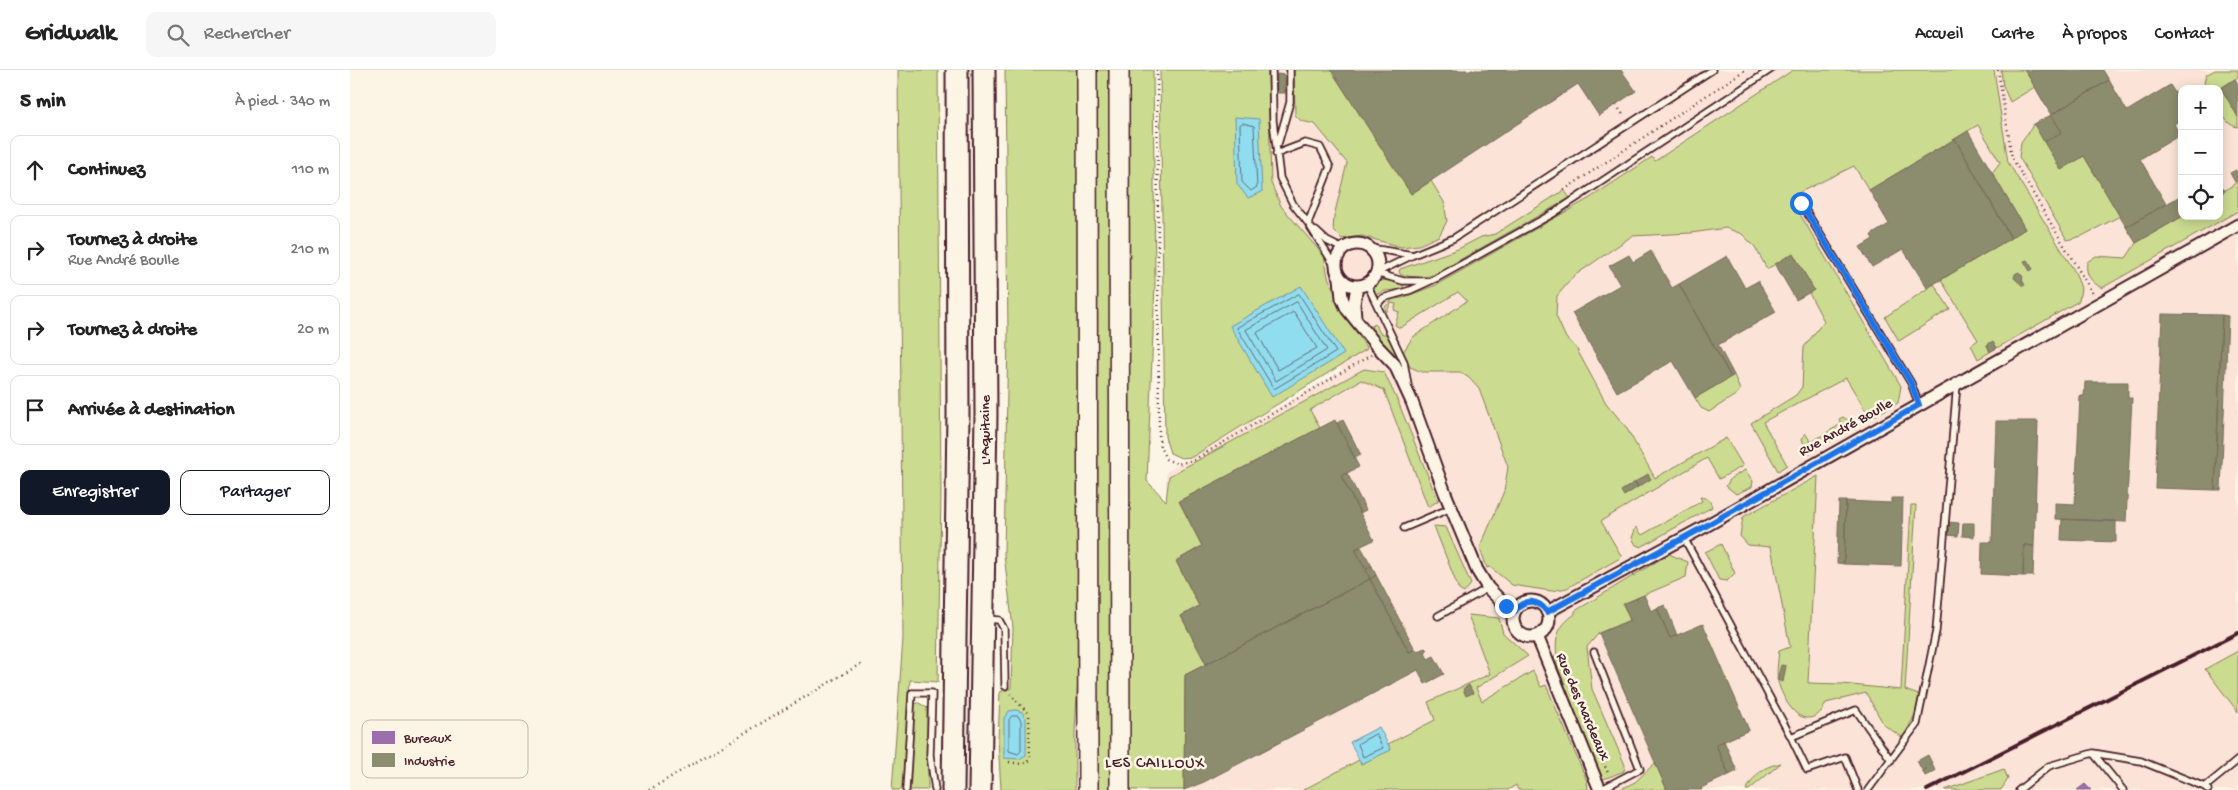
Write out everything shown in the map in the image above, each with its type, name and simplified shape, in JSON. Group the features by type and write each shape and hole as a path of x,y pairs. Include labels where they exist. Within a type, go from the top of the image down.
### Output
{"highway":[{"name":"L'Aquitaine","path":"953,790 958,413 957,70"},
{"name":"L'Aquitaine","path":"980,790 986,414 984,70"}],"main road":[{"path":"1087,70 1088,790"},
{"path":"1119,70 1120,790"}],"street":[{"name":"Rue André Boulle","path":"1547,612 1684,538 2238,225"},
{"path":"1355,317 1354,304 1362,285 1376,274 1377,260 1370,248 1356,244 1343,250 1337,258 1342,298 1347,309 1380,350 1395,365 1412,402 1451,508 1477,570 1488,588 1506,606 1515,611"},
{"path":"1338,273 1345,282 1362,285"},
{"path":"1528,601 1540,603 1547,612 1548,623 1536,636 1526,636 1517,630 1513,621 1515,611 1528,601"},
{"name":"Rue des Mardeaux","path":"1536,636 1600,790"}],"lane":[{"path":"1272,70 1273,121 1280,178 1293,204 1308,223 1338,273"},
{"path":"1276,154 1290,102 1290,70"},
{"path":"1376,274 1413,255 1454,238 1712,70"},
{"path":"1377,305 1384,298 1412,290 1437,278 1554,213 1770,70"},
{"path":"1276,154 1305,143 1320,147 1330,167 1308,223"},
{"path":"1801,203 1911,383 1919,405"},
{"path":"1308,223 1327,241 1343,250"},
{"path":"1370,248 1413,255"},
{"path":"1376,274 1408,282 1423,282 1437,278"},
{"path":"1362,285 1377,305 1404,362 1412,402"},
{"path":"1868,790 1918,724 1936,631 1958,383"},
{"path":"1404,528 1451,508"},
{"path":"1684,538 1807,770 1845,757 1858,790"},
{"path":"1438,616 1488,588"},
{"path":"984,619 999,620 1004,629 1005,686"},
{"path":"1594,652 1640,769 1600,790"},
{"path":"906,790 912,694 932,692 930,755 935,790"},
{"path":"1791,737 1856,710 1891,760"},
{"path":"2093,753 2123,790"},
{"path":"2020,790 2049,766 2093,753 2141,761 2207,788 2238,760"}],"path":[{"path":"1156,70 1159,435 1160,447 1166,459 1176,464 1194,460 1380,350"},
{"path":"1564,190 1745,70"},
{"path":"1998,70 2012,158 2099,304"},
{"path":"1616,105 1624,116"},
{"path":"649,790 862,664"},
{"path":"1005,686 1029,714 1030,757 1027,763 1009,762"}],"shaded area":[{"path":"1242,70 2238,70 2238,790 1171,790 1166,472 1342,371 1285,281"}],"green space":[{"path":"898,70 938,70 941,493 938,682 910,680 908,704 919,703 927,708 928,790 892,790 903,638"},
{"path":"1005,70 1079,70 1079,658 1075,731 1075,790 1001,790 998,740 1000,692 1011,688 1013,628 1004,555 1008,334"},
{"path":"1095,70 1110,70 1112,790 1096,790"},
{"path":"1127,70 1153,70 1155,283 1147,481 1166,501 1169,476 1364,369 1384,372 1438,501 1428,507 1384,390 1361,380 1310,410 1320,428 1179,501 1202,546 1176,561 1199,606 1181,616 1206,664 1185,675 1184,790 1130,790 1127,632"},
{"path":"1160,70 1268,70 1271,183 1281,206 1324,256 1328,277 1342,309 1367,349 1192,457 1181,458 1170,453 1165,437"},
{"path":"1294,70 1331,70 1411,194 1431,181 1444,202 1447,221 1439,236 1419,245 1401,247 1362,236 1342,239 1333,230 1334,216 1347,163 1315,124 1301,121 1295,115"},
{"path":"1793,70 1994,70 2008,162 2075,272 2081,288 2079,301 1997,348 1993,342 1987,345 1990,352 1978,359 1971,345 1978,340 1941,280 2025,229 1992,173 2000,162 1978,125 1869,190 1854,166 1790,197 1901,386 1898,403 1870,418 1846,378 1763,422 1787,465 1778,471 1751,423 1796,395 1802,387 1804,347 1824,321 1809,293 1814,290 1793,254 1767,269 1755,247 1742,234 1726,228 1691,233 1632,236 1574,276 1557,296 1556,316 1566,338 1575,346 1606,403 1626,427 1655,478 1726,438 1743,466 1719,479 1707,458 1601,521 1622,557 1567,588 1551,591 1512,585 1490,567 1487,568 1480,548 1504,491 1508,467 1479,389 1469,378 1460,372 1422,372 1410,367 1403,352 1413,337 1467,301 1458,292 1400,328 1395,325 1399,312 1394,310 1396,304 1391,303 1386,313 1385,307 1393,299 1402,298 1436,285 1590,198 1652,157 1655,161"},
{"path":"2001,70 2025,70 2035,87 2010,102 2003,86"},
{"path":"2215,70 2238,70 2238,77 2223,87 2223,85 2205,85 2206,75"},
{"path":"2223,91 2238,117 2238,127 2232,125 2223,114"},
{"path":"2034,124 2061,170 2084,156 2120,216 2082,236 2067,240 2019,157 2021,142"},
{"path":"2238,181 2238,211 2223,219 2223,192"},
{"path":"1564,190 1570,198 1433,275 1421,278 1401,275 1399,272 1400,269 1458,249 1481,237 1495,234"},
{"path":"2178,219 2222,220 2102,288 2090,278 2087,271 2087,262 2096,256 2126,258 2136,243"},
{"path":"1384,280 1403,284 1403,289 1385,291 1375,295 1374,288 1379,282"},
{"path":"1934,284 1950,309 1899,341 1885,317"},
{"path":"1375,324 1380,333 1388,335 1398,357 1395,359 1370,327"},
{"path":"1734,375 1740,390 1737,394 1709,412 1701,408 1695,398"},
{"path":"1843,417 1849,421 1850,430 1810,453 1807,452 1802,439 1805,433 1811,442 1841,424 1839,419"},
{"path":"1745,470 1753,481 1752,487 1736,494 1726,486 1731,478"},
{"path":"1818,476 1808,683 1842,684 1901,690 1911,505 1916,505 1905,690 1924,697 1903,738 1884,725 1866,693 1826,703 1817,715 1810,718 1803,717 1791,709 1778,682 1779,651 1790,647 1771,547 1748,545 1740,536 1743,517"},
{"path":"1700,497 1708,499 1712,507 1641,547 1636,545 1632,538 1636,527 1642,535 1702,501"},
{"path":"1434,526 1446,527 1471,584 1464,593 1459,590"},
{"path":"1721,544 1735,573 1727,581 1719,580 1705,552"},
{"path":"1669,554 1688,562 1686,577 1623,604 1630,620 1599,633 1587,647 1592,689 1625,765 1624,771 1604,779 1600,776 1554,657 1557,656 1557,637 1561,627 1575,614 1575,611"},
{"path":"1468,615 1499,618 1503,633 1528,656 1476,688 1482,701 1533,671 1541,687 1546,685 1587,781 1588,790 1518,790 1516,785 1508,790 1303,790 1359,760 1361,764 1391,749 1388,744 1435,720 1428,702 1490,674"},
{"path":"2238,651 2238,712 2205,669"},
{"path":"1655,763 1667,790 1619,790 1635,782"},
{"path":"1781,763 1749,790 1746,790 1760,772"},
{"path":"2004,769 2008,779 2001,790 1945,790"}],"water":[{"path":"1235,117 1259,119 1262,192 1248,198 1237,184"},
{"path":"1301,286 1344,354 1272,397 1230,326"},
{"path":"1016,710 1022,712 1026,719 1026,755 1019,759 1004,758 1004,718 1009,711"},
{"path":"1379,727 1391,750 1361,764 1350,742"}],"building: Bureaux":[{"path":"2085,784 2091,790 2077,790"}],"building: Industrie":[{"path":"1331,70 1621,70 1636,91 1599,116 1578,84 1411,194"},
{"path":"2025,70 2103,70 2109,80 2051,115"},
{"path":"1277,74 1285,75 1285,93 1277,93"},
{"path":"2235,79 2238,84 2238,117 2223,91 2223,87"},
{"path":"2109,80 2127,111 2170,85 2178,98 2178,122 2174,124 2178,131 2178,136 2140,159 2166,204 2126,227 2084,156 2061,170 2044,142 2062,132 2051,115"},
{"path":"2051,115 2062,132 2044,142 2034,124"},
{"path":"1968,131 2025,229 2011,238 1955,139"},
{"path":"1955,139 2011,238 1927,288 1903,249 1872,267 1860,247 1873,239 1871,235 1889,224 1869,190"},
{"path":"2236,170 2238,180 2235,182 2230,173"},
{"path":"2178,197 2178,219 2136,243 2126,227"},
{"path":"1651,251 1672,288 1679,284 1731,377 1695,398 1673,361 1617,392 1572,313 1620,285 1609,266 1629,255 1633,262"},
{"path":"1793,253 1814,290 1796,300 1775,264"},
{"path":"1727,256 1745,288 1758,281 1776,312 1718,345 1734,375 1731,377 1679,284"},
{"path":"2027,260 2033,269 2030,271 2024,261"},
{"path":"2019,272 2023,277 2022,280 2025,285 2023,286 2014,278 2015,274"},
{"path":"2162,314 2222,315 2215,490 2155,488"},
{"path":"2222,315 2228,316 2221,490 2215,490"},
{"path":"1993,341 1997,348 1990,352 1987,345"},
{"path":"2085,382 2128,382 2128,398 2132,398 2126,522 2055,519 2055,503 2075,504 2080,396 2084,396"},
{"path":"1335,420 1359,467 1341,476 1374,540 1355,549 1370,579 1206,664 1181,616 1199,606 1176,561 1202,546 1179,501"},
{"path":"1343,420 1361,455 1355,458 1337,423"},
{"path":"1996,421 2038,421 2034,546 2024,545 2023,576 1981,574 1982,542 1992,542"},
{"path":"1347,473 1366,510 1360,513 1341,476"},
{"path":"1648,474 1651,479 1638,487 1635,482"},
{"path":"1635,482 1638,487 1624,496 1621,491"},
{"path":"1891,498 1903,498 1901,566 1844,564 1846,501 1891,503"},
{"path":"1839,501 1846,501 1844,564 1837,563"},
{"path":"2062,519 2116,521 2116,542 2061,540"},
{"path":"1947,522 1959,523 1958,536 1947,535"},
{"path":"1963,523 1974,523 1974,537 1962,536"},
{"path":"2024,545 2034,546 2033,576 2023,576"},
{"path":"1361,547 1372,566 1366,569 1355,549"},
{"path":"1372,566 1376,575 1370,579 1366,569"},
{"path":"1376,575 1415,649 1409,652 1370,579"},
{"path":"1370,579 1409,652 1425,648 1428,659 1434,656 1444,674 1425,684 1418,670 1204,782 1184,790 1185,675"},
{"path":"1644,595 1651,611 1657,608 1670,638 1703,624 1749,730 1716,745 1729,775 1701,788 1702,790 1667,790 1599,633 1630,620 1623,604"},
{"path":"1665,605 1677,635 1670,638 1657,608"},
{"path":"1781,665 1786,666 1783,682 1777,680"},
{"path":"1469,685 1473,693 1466,696 1463,689"},
{"path":"1724,741 1737,771 1729,775 1716,745"},
{"path":"1928,755 1932,763 1923,772 1917,761"},
{"path":"1932,763 1935,771 1925,776 1923,772"}],"railway":[{"path":"1927,790 2238,633"}],"district":[{"name":"LES CAILLOUX","path":"1155,764"}],"route":[{"path":"1506,606 1515,611 1523,603 1534,601 1540,603 1547,612 1704,527 1919,405 1911,383 1801,203"}]}
